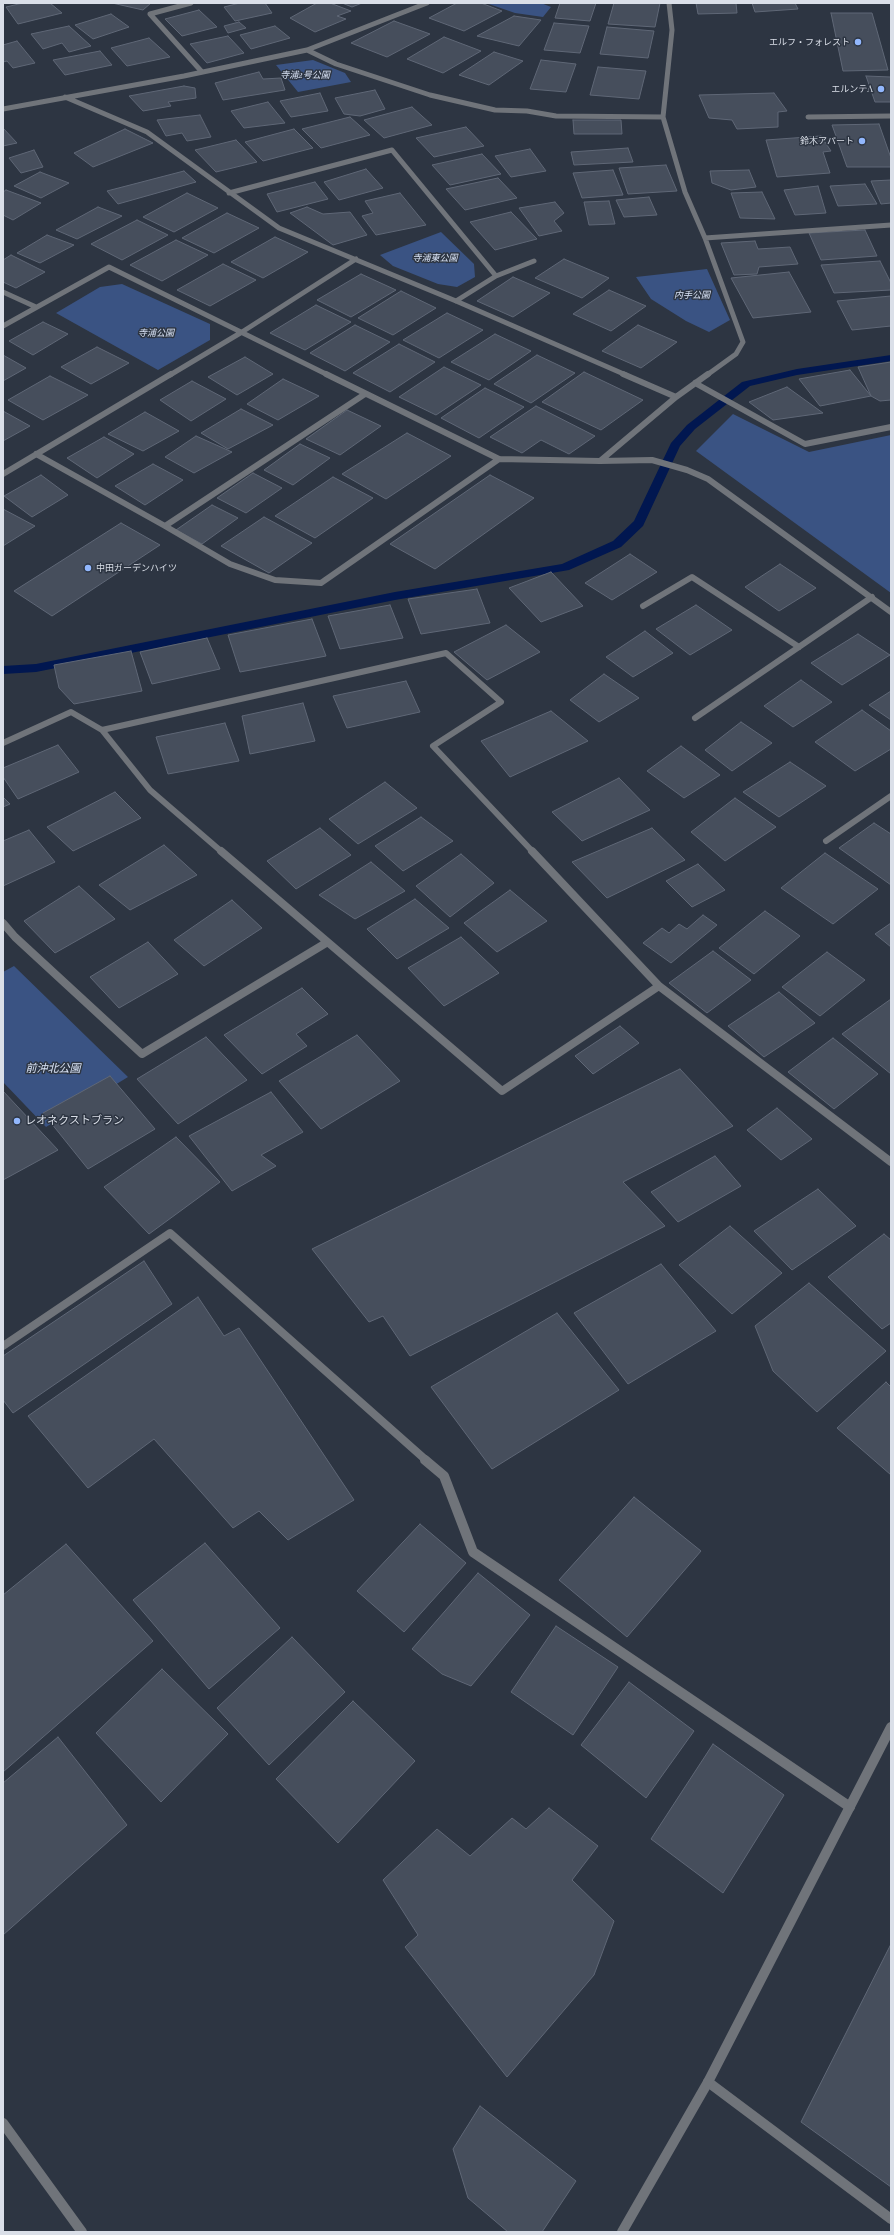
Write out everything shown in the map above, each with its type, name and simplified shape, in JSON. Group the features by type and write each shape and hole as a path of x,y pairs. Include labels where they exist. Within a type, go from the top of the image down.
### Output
{"street":[{"path":"191,3 150,14 202,72"},
{"path":"3,110 202,72 307,50 427,3"},
{"path":"600,461 676,397 736,354 743,342 705,238 685,192 663,118 672,30 669,3"},
{"path":"307,50 336,64 430,95 495,110 527,111 556,116 663,118"},
{"path":"65,97 147,132 279,228 456,301 676,397"},
{"path":"808,117 891,116"},
{"path":"229,192 392,150 496,276"},
{"path":"705,238 891,225"},
{"path":"3,474 242,332 356,259"},
{"path":"456,301 496,276 534,261"},
{"path":"3,326 109,267 499,459 600,461 652,460 687,470 708,479 891,612"},
{"path":"3,292 36,307"},
{"path":"695,383 805,444 891,427"},
{"path":"165,526 365,394"},
{"path":"36,454 230,564 275,580 321,583 499,459"},
{"path":"643,606 692,577 799,647"},
{"path":"695,718 872,597"},
{"path":"102,730 446,653 501,702 433,746 659,986 891,1162"},
{"path":"3,743 71,712 102,730 150,790 326,943 502,1091 659,986"},
{"path":"826,841 891,796"},
{"path":"3,922 15,937 142,1054 326,943"},
{"path":"3,1346 170,1233 444,1476 473,1552 850,1807"},
{"path":"622,2232 708,2082 891,1727"},
{"path":"708,2082 891,2218"},
{"path":"3,2123 82,2232"}],"green space":[{"path":"486,3 541,3 551,7 543,17 515,13"},
{"name":"寺浦2号公園","path":"313,60 345,73 351,82 298,92 276,65"},
{"name":"寺浦東公園","path":"441,232 474,264 475,277 457,287 438,284 393,266 380,255"},
{"name":"内手公園","path":"707,269 730,320 709,332 686,321 651,299 636,277"},
{"name":"寺浦公園","path":"122,284 210,324 210,340 158,370 56,313 100,287"},
{"path":"733,414 809,452 891,435 891,593 696,451"},
{"name":"前沖北公園","path":"14,966 128,1077 46,1127 3,1082 3,972"}],"building":[{"path":"23,3 50,3 62,13 18,24 6,7"},
{"path":"112,3 151,3 143,10"},
{"path":"240,3 265,3 272,13 235,21 224,7"},
{"path":"317,3 330,3 351,11 337,16 346,19 315,32 290,18"},
{"path":"342,3 362,3 352,7"},
{"path":"457,3 481,3 502,11 464,31 429,18"},
{"path":"560,3 596,3 590,21 555,18"},
{"path":"614,3 660,3 655,27 608,24"},
{"path":"696,3 736,3 737,13 698,14"},
{"path":"752,3 795,3 798,9 755,12"},
{"path":"199,10 217,27 182,36 165,19"},
{"name":"エルフ・フォレスト","path":"831,13 872,13 888,70 843,71"},
{"path":"111,14 129,27 93,39 75,25"},
{"path":"514,16 541,20 519,46 477,36"},
{"path":"394,21 430,34 387,57 351,43"},
{"path":"239,22 246,28 228,33 224,26"},
{"path":"554,23 589,26 580,53 544,50"},
{"path":"69,26 91,46 69,52 62,43 43,49 31,34"},
{"path":"275,26 290,38 251,49 240,35"},
{"path":"607,27 654,31 648,58 600,54"},
{"path":"228,36 244,53 207,63 190,44"},
{"path":"444,37 481,51 443,73 407,59"},
{"path":"149,38 170,57 127,66 111,48"},
{"path":"17,41 35,63 13,68 7,61 3,62 3,45"},
{"path":"100,51 112,65 65,75 53,60"},
{"path":"494,52 523,61 489,85 459,75"},
{"path":"541,60 576,64 566,92 530,89"},
{"path":"598,67 646,71 639,99 590,95"},
{"path":"259,72 263,79 281,78 285,90 223,100 215,83"},
{"name":"エルンテA","path":"866,76 891,77 891,102 875,102"},
{"path":"184,86 195,88 196,98 168,102 171,106 143,111 129,96"},
{"path":"375,90 385,109 360,116 344,114 335,98"},
{"path":"320,93 328,111 291,117 280,101"},
{"path":"774,93 787,111 778,112 778,127 737,129 732,120 709,118 699,95"},
{"path":"268,102 285,123 244,128 231,111"},
{"path":"412,107 432,125 384,138 364,120"},
{"path":"200,115 211,137 187,141 182,133 166,136 157,120"},
{"path":"350,117 370,135 321,148 302,129"},
{"path":"573,120 621,120 622,134 574,134"},
{"name":"鈴木アパート","path":"879,124 891,158 891,167 847,167 832,125"},
{"path":"466,127 484,146 434,157 416,138"},
{"path":"3,128 17,143 3,146"},
{"path":"125,129 153,143 93,167 74,153"},
{"path":"294,129 313,148 263,161 245,142"},
{"path":"821,136 831,151 823,152 830,173 777,177 766,140"},
{"path":"236,140 257,162 216,172 195,150"},
{"path":"628,148 633,162 574,165 571,152"},
{"path":"530,149 546,171 511,177 495,156"},
{"path":"34,150 43,167 21,173 9,158"},
{"path":"482,154 501,174 450,185 432,165"},
{"path":"666,165 677,191 628,194 619,168"},
{"path":"366,169 383,188 339,200 324,182"},
{"path":"613,170 623,195 582,198 573,173"},
{"path":"749,170 756,187 731,190 712,183 710,171"},
{"path":"184,171 196,182 118,204 107,191"},
{"path":"40,172 69,183 41,198 14,186"},
{"path":"498,178 517,198 465,210 446,189"},
{"path":"891,180 891,203 881,204 871,181"},
{"path":"315,182 328,199 277,212 267,194"},
{"path":"865,184 877,204 838,206 830,186"},
{"path":"818,186 826,213 795,215 784,190"},
{"path":"6,190 41,203 13,220 3,215 3,192"},
{"path":"762,192 775,219 740,218 731,193"},
{"path":"187,193 218,208 174,232 143,217"},
{"path":"400,193 426,225 376,235 362,216 373,213 365,201"},
{"path":"649,197 657,215 624,217 616,200"},
{"path":"609,201 615,224 589,225 584,202"},
{"path":"555,202 564,213 554,221 562,231 539,236 519,208"},
{"path":"98,207 122,216 77,239 56,230"},
{"path":"307,207 323,214 350,212 367,235 333,245 290,213"},
{"path":"511,212 537,239 495,250 470,222"},
{"path":"227,213 259,228 214,253 182,238"},
{"path":"137,220 168,235 122,260 91,244"},
{"path":"865,230 877,256 821,260 809,233"},
{"path":"47,235 74,245 40,263 17,253"},
{"path":"275,237 308,252 263,278 231,262"},
{"path":"176,240 208,255 162,281 130,265"},
{"path":"755,241 758,249 790,247 798,264 759,267 757,274 734,275 721,243"},
{"path":"11,255 45,272 16,288 3,282 3,260"},
{"path":"564,259 609,278 582,298 535,278"},
{"path":"880,261 891,283 891,290 834,293 821,265"},
{"path":"223,264 256,280 210,306 177,290"},
{"path":"789,272 811,312 753,318 731,278"},
{"path":"361,274 396,290 351,317 317,300"},
{"path":"513,277 550,293 513,317 477,301"},
{"path":"609,290 646,306 611,331 573,314"},
{"path":"401,291 436,308 393,335 358,318"},
{"path":"891,296 891,326 852,330 837,301"},
{"path":"316,305 351,322 305,350 270,333"},
{"path":"447,313 483,330 439,358 403,340"},
{"path":"43,322 68,334 33,355 9,341"},
{"path":"355,325 390,342 345,371 310,353"},
{"path":"638,325 677,342 641,368 602,351"},
{"path":"495,334 531,351 489,380 451,362"},
{"path":"399,344 435,362 390,392 353,373"},
{"path":"97,347 129,363 91,384 61,367"},
{"path":"3,355 26,368 3,381"},
{"path":"537,355 575,373 531,403 494,384"},
{"path":"245,357 273,374 237,395 208,377"},
{"path":"891,362 891,400 880,401 871,396 858,367"},
{"path":"444,367 481,385 436,415 399,397"},
{"path":"850,370 871,396 820,406 799,379"},
{"path":"584,372 643,400 601,430 542,402"},
{"path":"50,376 88,395 43,420 8,400"},
{"path":"283,379 319,396 278,420 247,404"},
{"path":"192,381 226,399 191,421 160,400"},
{"path":"787,387 823,413 773,420 749,402"},
{"path":"485,388 524,407 479,438 441,418"},
{"path":"536,406 595,436 569,454 541,440 522,453 490,437"},
{"path":"241,409 273,425 228,449 201,433"},
{"path":"347,410 381,426 340,455 306,439"},
{"path":"3,411 30,426 3,441"},
{"path":"145,412 179,431 143,451 108,434"},
{"path":"407,433 451,456 386,499 342,474"},
{"path":"196,436 232,452 194,473 165,457"},
{"path":"104,437 134,454 97,478 67,458"},
{"path":"300,444 330,458 293,485 264,470"},
{"path":"153,464 183,480 145,505 115,486"},
{"path":"253,473 282,488 246,513 217,498"},
{"path":"41,475 68,495 32,517 4,496"},
{"path":"490,475 534,498 435,569 390,544"},
{"path":"333,477 373,498 315,538 275,516"},
{"path":"212,505 238,518 202,544 176,530"},
{"path":"3,509 35,526 3,546"},
{"path":"264,517 312,543 269,573 221,546"},
{"name":"中田ガーデンハイツ","path":"121,523 160,545 52,616 14,591"},
{"path":"630,554 657,572 612,600 585,583"},
{"path":"780,564 816,588 779,611 745,587"},
{"path":"551,572 583,606 541,622 509,588"},
{"path":"477,589 490,623 421,634 408,599"},
{"path":"390,605 403,638 340,649 328,616"},
{"path":"696,605 732,630 690,655 656,629"},
{"path":"312,619 326,656 240,672 228,635"},
{"path":"506,625 540,652 487,680 454,652"},
{"path":"645,631 673,653 633,677 606,657"},
{"path":"858,634 890,655 842,685 811,663"},
{"path":"207,638 220,669 152,684 140,652"},
{"path":"131,651 142,691 74,704 59,688 54,665"},
{"path":"604,674 639,698 599,722 570,700"},
{"path":"801,680 832,702 793,727 764,706"},
{"path":"406,681 420,712 347,728 333,696"},
{"path":"891,691 891,720 869,705"},
{"path":"303,703 315,741 250,754 242,716"},
{"path":"862,710 891,731 891,749 855,771 815,742"},
{"path":"551,711 588,741 510,777 481,741"},
{"path":"741,722 772,743 732,771 705,750"},
{"path":"225,723 239,761 168,774 156,737"},
{"path":"58,745 79,772 18,799 3,777 3,768"},
{"path":"681,746 720,775 684,798 647,771"},
{"path":"790,762 826,786 779,817 743,792"},
{"path":"619,778 650,810 582,841 552,812"},
{"path":"385,782 417,808 358,844 329,819"},
{"path":"115,792 141,818 73,851 47,827"},
{"path":"3,797 10,804 3,807"},
{"path":"735,798 776,827 725,861 691,832"},
{"path":"421,817 453,841 403,871 375,846"},
{"path":"874,823 891,834 891,885 839,848"},
{"path":"320,828 351,855 296,889 267,861"},
{"path":"652,828 685,860 607,898 572,862"},
{"path":"29,830 55,862 3,886 3,841"},
{"path":"164,845 197,875 130,910 99,885"},
{"path":"825,853 878,889 833,924 781,888"},
{"path":"461,854 494,883 450,917 416,886"},
{"path":"371,862 405,891 355,919 319,895"},
{"path":"698,864 725,890 692,907 666,881"},
{"path":"79,886 115,919 55,953 24,921"},
{"path":"510,890 547,921 497,952 464,923"},
{"path":"415,899 449,928 397,959 367,929"},
{"path":"232,900 262,928 204,966 174,940"},
{"path":"765,911 800,936 754,974 719,948"},
{"path":"703,915 717,925 671,963 643,943 662,928 669,933 679,924 687,929"},
{"path":"891,923 891,947 875,934"},
{"path":"461,937 499,973 444,1006 408,968"},
{"path":"148,942 178,974 119,1008 90,977"},
{"path":"713,951 751,980 707,1013 669,983"},
{"path":"827,952 865,980 820,1016 782,987"},
{"path":"302,988 328,1014 296,1034 307,1046 262,1074 224,1035"},
{"path":"779,992 815,1023 764,1057 728,1026"},
{"path":"891,999 891,1074 842,1034"},
{"path":"620,1026 639,1043 593,1074 575,1056"},
{"path":"357,1035 400,1081 321,1129 279,1081"},
{"path":"206,1037 247,1080 178,1124 137,1079"},
{"path":"833,1038 878,1074 834,1109 788,1072"},
{"path":"680,1069 733,1126 623,1182 665,1226 410,1356 383,1316 369,1322 312,1249"},
{"path":"110,1076 155,1129 88,1169 43,1113"},
{"name":"レオネクストブラン","path":"3,1091 58,1150 3,1180"},
{"path":"271,1092 303,1132 261,1155 276,1166 232,1191 189,1136"},
{"path":"777,1108 812,1139 781,1160 747,1130"},
{"path":"176,1137 220,1182 149,1234 104,1187"},
{"path":"715,1156 741,1186 678,1222 651,1192"},
{"path":"818,1189 856,1226 792,1270 754,1231"},
{"path":"730,1226 782,1273 732,1314 679,1265"},
{"path":"884,1234 891,1240 891,1323 882,1329 828,1277"},
{"path":"144,1261 172,1304 13,1413 3,1400 3,1356"},
{"path":"661,1264 716,1331 628,1384 574,1313"},
{"path":"809,1283 886,1351 817,1412 773,1371 755,1326"},
{"path":"198,1297 224,1336 239,1328 354,1500 288,1540 259,1511 233,1528 154,1439 88,1488 28,1416"},
{"path":"557,1313 619,1390 492,1469 431,1387"},
{"path":"886,1382 891,1387 891,1475 837,1428"},
{"path":"634,1497 701,1551 627,1637 559,1580"},
{"path":"420,1524 466,1563 404,1632 357,1591"},
{"path":"205,1543 280,1628 209,1689 133,1600"},
{"path":"66,1544 153,1641 3,1772 3,1595"},
{"path":"478,1573 530,1615 471,1686 442,1674 412,1649"},
{"path":"556,1626 618,1667 573,1735 511,1692"},
{"path":"292,1637 345,1692 269,1765 217,1708"},
{"path":"162,1669 228,1734 161,1802 96,1733"},
{"path":"629,1682 694,1731 646,1798 581,1745"},
{"path":"353,1701 415,1761 338,1843 276,1779"},
{"path":"58,1737 127,1825 3,1935 3,1783"},
{"path":"713,1744 784,1795 723,1893 651,1839"},
{"path":"549,1808 598,1846 572,1880 614,1921 594,1975 507,2077 405,1947 418,1935 383,1880 437,1829 470,1856 512,1818 526,1829"},
{"path":"891,1944 891,2187 801,2122"},
{"path":"480,2106 576,2181 542,2232 508,2232 468,2198 453,2149"}],"waterway":[{"path":"3,670 36,668 395,596 565,567 617,544 639,523 675,445 691,427 746,384 797,372 891,358"}],"place":[{"name":"エルフ・フォレスト","path":"858,42"},
{"name":"エルンテA","path":"881,89"},
{"name":"鈴木アパート","path":"862,141"},
{"name":"中田ガーデンハイツ","path":"88,568"},
{"name":"レオネクストブラン","path":"17,1121"}]}
